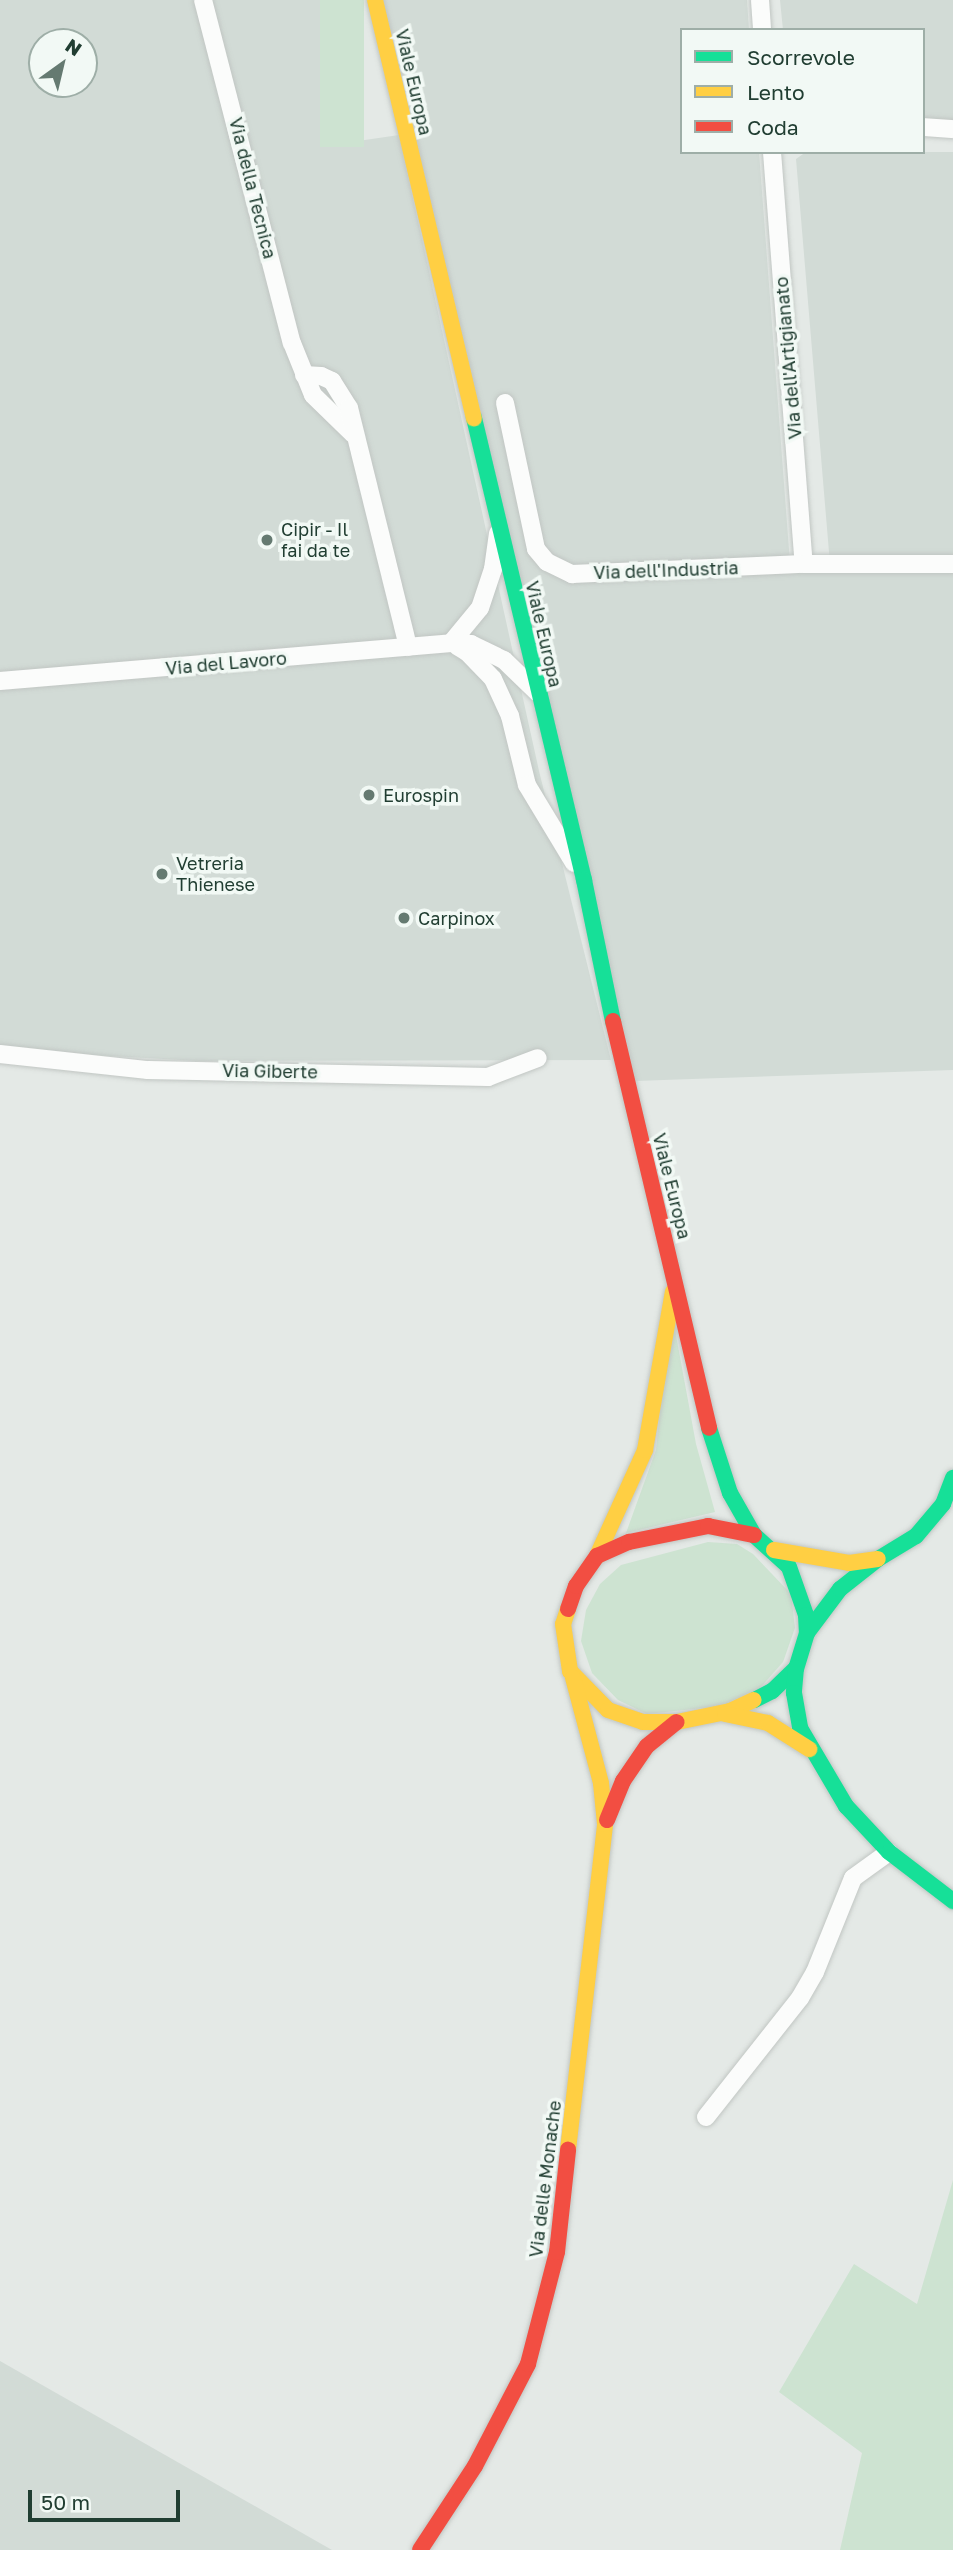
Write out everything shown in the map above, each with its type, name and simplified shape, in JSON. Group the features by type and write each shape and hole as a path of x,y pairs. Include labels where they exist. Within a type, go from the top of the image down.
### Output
{"main road":[{"name":"Viale Europa","path":"375,0 584,880 626,1084 675,1277 707,1421 730,1493 754,1535"},
{"path":"605,1824 595,1755 584,1710 570,1671 563,1624 576,1586 597,1556 645,1451 675,1277"},
{"path":"953,1478 943,1504 916,1536 878,1559 840,1589 807,1633 796,1668 794,1693 800,1728 846,1806 888,1852 953,1901"},
{"path":"597,1556 629,1542 697,1528 731,1528 754,1535 774,1550 797,1582 806,1615 807,1633"},
{"path":"774,1550 849,1563 878,1559"},
{"path":"570,1671 608,1710 643,1722 677,1723 758,1700 772,1692 796,1668"},
{"path":"715,1714 768,1723 793,1736 815,1754"},
{"path":"605,1824 623,1781 647,1746 677,1723"},
{"name":"Via delle Monache","path":"420,2550 475,2466 528,2364 557,2252 605,1824"}],"street":[{"name":"Via della Tecnica","path":"203,0 292,343 313,395 353,434 408,647"},
{"path":"760,0 762,28"},
{"path":"925,127 953,129"},
{"name":"Via dell'Artigianato","path":"772,154 804,565"},
{"name":"Via dell'Industria","path":"505,403 536,549 547,562 572,574 804,565 953,564"},
{"path":"499,528 493,569 480,608 451,643 467,652 493,679 510,716 527,785 584,880"},
{"name":"Via del Lavoro","path":"0,681 451,643 471,644 504,660 538,693"},
{"name":"Via Giberte","path":"0,1054 148,1070 488,1077 538,1058"},
{"path":"706,2117 800,1997 815,1972 853,1878 888,1852"}],"shaded area":[{"path":"0,0 320,0 358,141 399,135 539,771 611,1060 199,1061 93,1055 0,1045"},
{"path":"383,0 747,0 749,28 680,28 680,154 759,154 790,563 830,564 796,159 803,154 953,152 953,1070 635,1081"},
{"path":"780,0 953,0 953,121 925,119 925,28 783,28"},
{"path":"0,2361 332,2550 0,2550"}],"green space":[{"path":"320,0 364,0 364,147 320,147"},
{"path":"671,1308 696,1444 715,1512 626,1533 656,1450"},
{"path":"708,1542 737,1544 753,1554 791,1594 795,1628 783,1662 760,1688 721,1706 647,1714 618,1700 592,1673 581,1641 586,1610 600,1584 621,1565"},
{"path":"953,2180 953,2550 840,2550 862,2453 779,2392 854,2264 917,2304"}],"traffic: fast":[{"path":"474,418 584,880 613,1021"},
{"path":"709,1428 730,1493 754,1535 789,1567 806,1615 807,1633 796,1668 772,1691 754,1700"},
{"path":"807,1633 840,1589 878,1559 916,1536 943,1504 953,1478"},
{"path":"796,1668 794,1693 800,1728 846,1806 889,1852 953,1901"}],"traffic: slow":[{"path":"375,0 474,418"},
{"path":"597,1556 645,1450 673,1291"},
{"path":"774,1550 849,1563 878,1559"},
{"path":"568,1609 563,1624 570,1671 608,1710 643,1722 677,1722 730,1711 754,1700"},
{"path":"568,2150 605,1824 601,1783 573,1678"},
{"path":"725,1714 768,1723 809,1749"}],"traffic: jam":[{"path":"613,1021 709,1428"},
{"path":"568,1609 576,1586 597,1556 629,1542 708,1526 754,1535"},
{"path":"607,1820 623,1781 647,1746 677,1722"},
{"path":"420,2550 475,2466 528,2364 557,2252 568,2150"}],"place":[{"name":"Cipir - Il fai da te","path":"267,540"},
{"name":"Eurospin","path":"369,795"},
{"name":"Vetreria Thienese","path":"162,874"},
{"name":"Carpinox","path":"404,918"}]}
